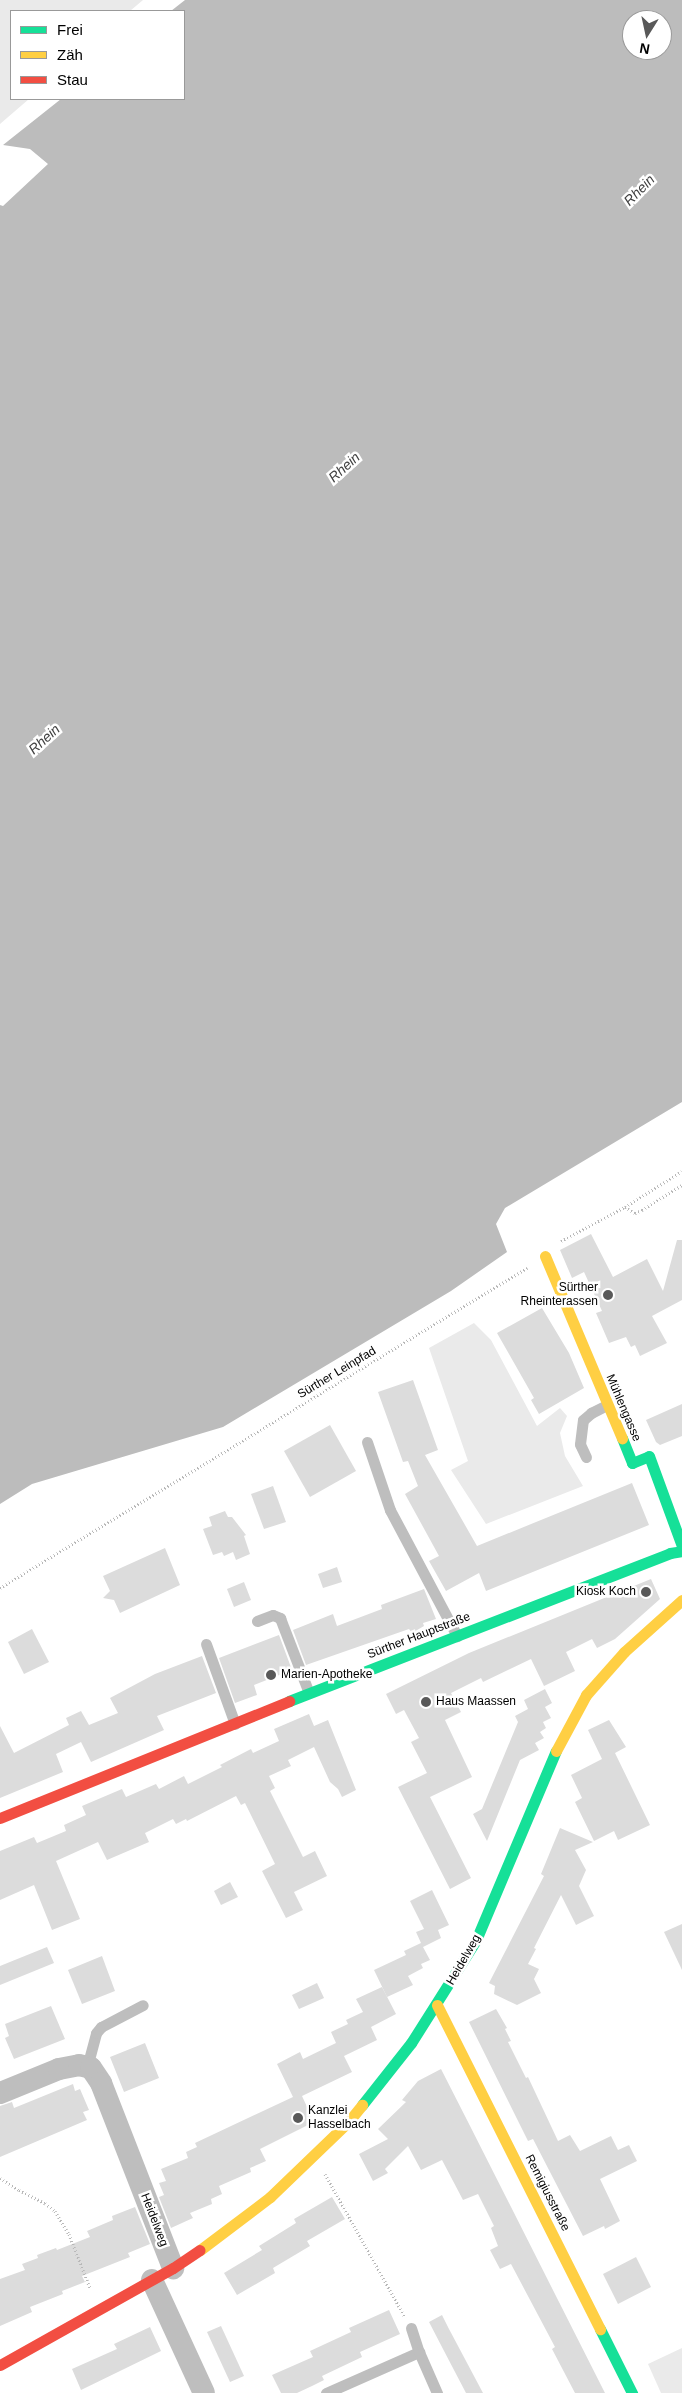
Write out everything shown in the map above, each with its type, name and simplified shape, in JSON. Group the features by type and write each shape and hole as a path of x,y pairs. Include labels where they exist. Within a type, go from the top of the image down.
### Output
{"street":[{"name":"Mühlengasse","path":"545,1256 632,1463 650,1456 682,1546"},
{"name":"Sürther Hauptstraße","path":"0,1818 309,1693 670,1553 682,1551"},
{"name":"Heidelweg","path":"0,2365 173,2268 217,2239 262,2203 349,2121 382,2081 437,2005 476,1940 563,1735 586,1695 624,1652 682,1600"},
{"name":"Remigiusstraße","path":"437,2005 632,2393"},
{"path":"0,2093 59,2070 79,2065 87,2067"},
{"name":"Heidelweg","path":"87,2067 91,2068 101,2083 173,2268"},
{"path":"152,2280 204,2393"}],"lane":[{"path":"586,1458 580,1444 583,1420 591,1413 608,1405"},
{"path":"367,1442 390,1510 457,1636"},
{"path":"257,1621 274,1615 280,1618 309,1693"},
{"path":"206,1644 235,1724"},
{"path":"87,2067 96,2033 101,2027 143,2005"},
{"path":"411,2328 437,2393"},
{"path":"326,2393 419,2352"}],"path":[{"name":"Sürther Leinpfad","path":"0,1588 545,1256 559,1242 625,1207 682,1171"},
{"path":"625,1207 635,1213 682,1185"},
{"path":"314,2156 350,2215 411,2328"},
{"path":"0,2178 45,2203 55,2211 69,2234 98,2310"}],"shaded area":[{"path":"0,0 143,0 131,10 10,10 10,100 28,100 0,124"},
{"path":"474,1323 491,1340 537,1426 560,1408 567,1416 560,1433 565,1456 583,1486 486,1524 451,1470 468,1461 429,1348"},
{"path":"682,2348 682,2393 661,2393 648,2364"}],"water":[{"name":"Rhein","path":"185,0 682,0 682,1102 505,1208 496,1224 507,1252 451,1291 223,1427 32,1484 0,1504 0,205 3,206 48,164 30,149 3,145 60,100 185,100 185,10 172,10"}],"building":[{"path":"591,1234 613,1277 647,1259 663,1291 677,1240 682,1240 682,1300 652,1316 667,1343 640,1356 635,1345 631,1347 626,1337 609,1343 596,1313 602,1311 584,1272 572,1278 560,1250"},
{"path":"542,1308 569,1353 584,1388 539,1414 531,1400 534,1398 497,1333"},
{"path":"413,1380 438,1450 425,1455 477,1546 632,1483 649,1525 486,1591 479,1573 446,1591 429,1561 439,1556 405,1494 418,1486 408,1461 403,1462 378,1392"},
{"path":"682,1404 682,1436 660,1445 656,1442 646,1420"},
{"path":"330,1425 356,1471 310,1497 284,1451"},
{"path":"273,1486 286,1522 264,1529 251,1494"},
{"path":"225,1511 228,1517 232,1517 246,1535 244,1536 250,1554 236,1560 233,1552 224,1556 222,1552 213,1555 203,1529 212,1526 209,1517"},
{"path":"165,1548 180,1585 120,1613 114,1600 103,1598 110,1591 103,1576"},
{"path":"337,1567 342,1582 323,1588 318,1574"},
{"path":"651,1579 660,1599 615,1639 597,1648 592,1639 566,1652 575,1671 544,1686 531,1659 483,1682 481,1678 451,1693 461,1712 445,1720 472,1777 430,1797 471,1878 450,1889 398,1787 427,1773 411,1742 419,1738 404,1710 396,1714 386,1694 469,1653"},
{"path":"244,1582 251,1600 234,1607 227,1589"},
{"path":"424,1589 436,1619 423,1623 424,1626 412,1633 409,1629 306,1665 293,1630 333,1614 337,1626 382,1609 381,1605"},
{"path":"32,1629 49,1662 24,1674 8,1642"},
{"path":"279,1635 292,1670 254,1685 257,1695 235,1703 219,1658"},
{"path":"202,1656 216,1693 157,1716 164,1730 91,1762 81,1742 56,1754 63,1772 0,1798 0,1726 14,1753 69,1725 66,1718 81,1711 89,1725 118,1713 110,1698 155,1674"},
{"path":"545,1689 552,1703 545,1707 551,1718 543,1722 546,1728 540,1732 544,1738 535,1743 539,1750 520,1760 487,1841 473,1814 482,1809 518,1722 515,1716 528,1709 524,1700"},
{"path":"309,1714 314,1726 328,1720 356,1790 342,1797 338,1789 330,1782 314,1747 288,1760 291,1766 269,1776 275,1788 270,1791 303,1857 315,1851 327,1876 294,1892 303,1910 286,1918 262,1871 275,1864 245,1803 241,1805 236,1796 187,1821 186,1819 176,1824 173,1819 145,1833 149,1842 107,1860 98,1842 56,1861 80,1919 52,1930 34,1885 0,1900 0,1851 34,1837 37,1843 66,1831 64,1825 86,1815 82,1806 122,1789 126,1797 156,1784 159,1789 184,1776 188,1784 222,1767 220,1765 251,1749 253,1753 279,1741 274,1729"},
{"path":"609,1720 626,1747 615,1753 650,1825 618,1840 614,1831 594,1841 575,1802 582,1798 571,1775 602,1759 588,1730"},
{"path":"560,1828 593,1842 575,1850 586,1870 579,1886 594,1916 576,1925 561,1895 528,1964 539,1969 534,1979 541,1993 517,2005 494,1994 495,1986 489,1983 544,1876 541,1874"},
{"path":"230,1882 238,1897 221,1905 214,1891"},
{"path":"432,1890 449,1925 438,1930 441,1938 423,1947 430,1960 421,1964 423,1968 408,1976 413,1985 387,1997 374,1970 406,1955 404,1951 421,1943 416,1932 424,1929 410,1901"},
{"path":"682,1924 682,1970 664,1932"},
{"path":"47,1947 54,1963 0,1985 0,1966"},
{"path":"102,1956 115,1991 82,2004 68,1970"},
{"path":"317,1983 324,1998 299,2009 292,1995"},
{"path":"382,1987 396,2014 371,2027 377,2040 344,2056 352,2072 302,2096 314,2122 260,2149 266,2161 250,2168 251,2172 219,2186 222,2194 211,2199 212,2204 190,2213 193,2218 171,2228 159,2197 164,2195 159,2183 166,2181 161,2169 188,2158 186,2152 197,2147 195,2143 293,2097 277,2064 300,2052 303,2059 336,2043 331,2032 348,2024 346,2020 363,2012 356,1999"},
{"path":"51,2006 65,2039 14,2059 5,2038 9,2036 5,2024"},
{"path":"496,2009 507,2028 505,2029 511,2041 508,2042 526,2078 528,2077 558,2141 570,2135 580,2151 611,2136 618,2150 629,2145 637,2161 600,2179 620,2221 605,2229 604,2226 583,2236 533,2139 528,2141 469,2022"},
{"path":"145,2043 159,2078 124,2092 110,2057"},
{"path":"441,2069 605,2393 575,2393 552,2349 555,2347 511,2264 500,2269 490,2250 498,2246 491,2228 494,2226 478,2194 463,2200 442,2160 421,2170 408,2146 385,2169 388,2173 373,2181 359,2154 388,2139 378,2129 406,2102 402,2100 418,2081"},
{"path":"73,2084 75,2091 80,2089 89,2110 83,2112 87,2120 0,2157 0,2106 12,2102 14,2108"},
{"path":"332,2197 345,2219 307,2241 310,2246 273,2268 275,2273 237,2295 224,2273 262,2250 259,2246 296,2223 294,2219"},
{"path":"135,2207 150,2244 128,2253 130,2257 82,2276 85,2282 62,2291 63,2294 30,2307 32,2312 0,2326 0,2279 25,2270 22,2264 38,2258 37,2255 56,2248 57,2250 90,2237 87,2231 113,2220 112,2216"},
{"path":"636,2257 651,2287 618,2304 603,2274"},
{"path":"389,2310 400,2334 360,2352 362,2357 322,2376 324,2380 312,2386 297,2393 281,2393 272,2375 313,2357 310,2351 351,2332 349,2328"},
{"path":"442,2315 483,2393 466,2393 429,2322"},
{"path":"221,2326 244,2376 230,2382 207,2332"},
{"path":"150,2327 161,2351 81,2390 72,2369 117,2349 114,2344"}],"traffic: fast":[{"path":"622,1438 632,1463 649,1456 682,1546"},
{"path":"289,1701 670,1553 682,1551"},
{"path":"362,2105 411,2043 476,1940 556,1751"},
{"path":"600,2329 632,2393"}],"traffic: slow":[{"path":"545,1256 622,1438"},
{"path":"556,1751 586,1695 624,1652 682,1600"},
{"path":"437,2005 600,2329"},
{"path":"200,2250 270,2197 349,2121 362,2105"}],"traffic: jam":[{"path":"0,1818 289,1701"},
{"path":"0,2365 173,2268 200,2250"}],"place":[{"name":"Sürther Rheinterassen","path":"608,1295"},
{"name":"Kiosk Koch","path":"646,1592"},
{"name":"Marien-Apotheke","path":"271,1675"},
{"name":"Haus Maassen","path":"426,1702"},
{"name":"Kanzlei Hasselbach","path":"298,2118"}]}
